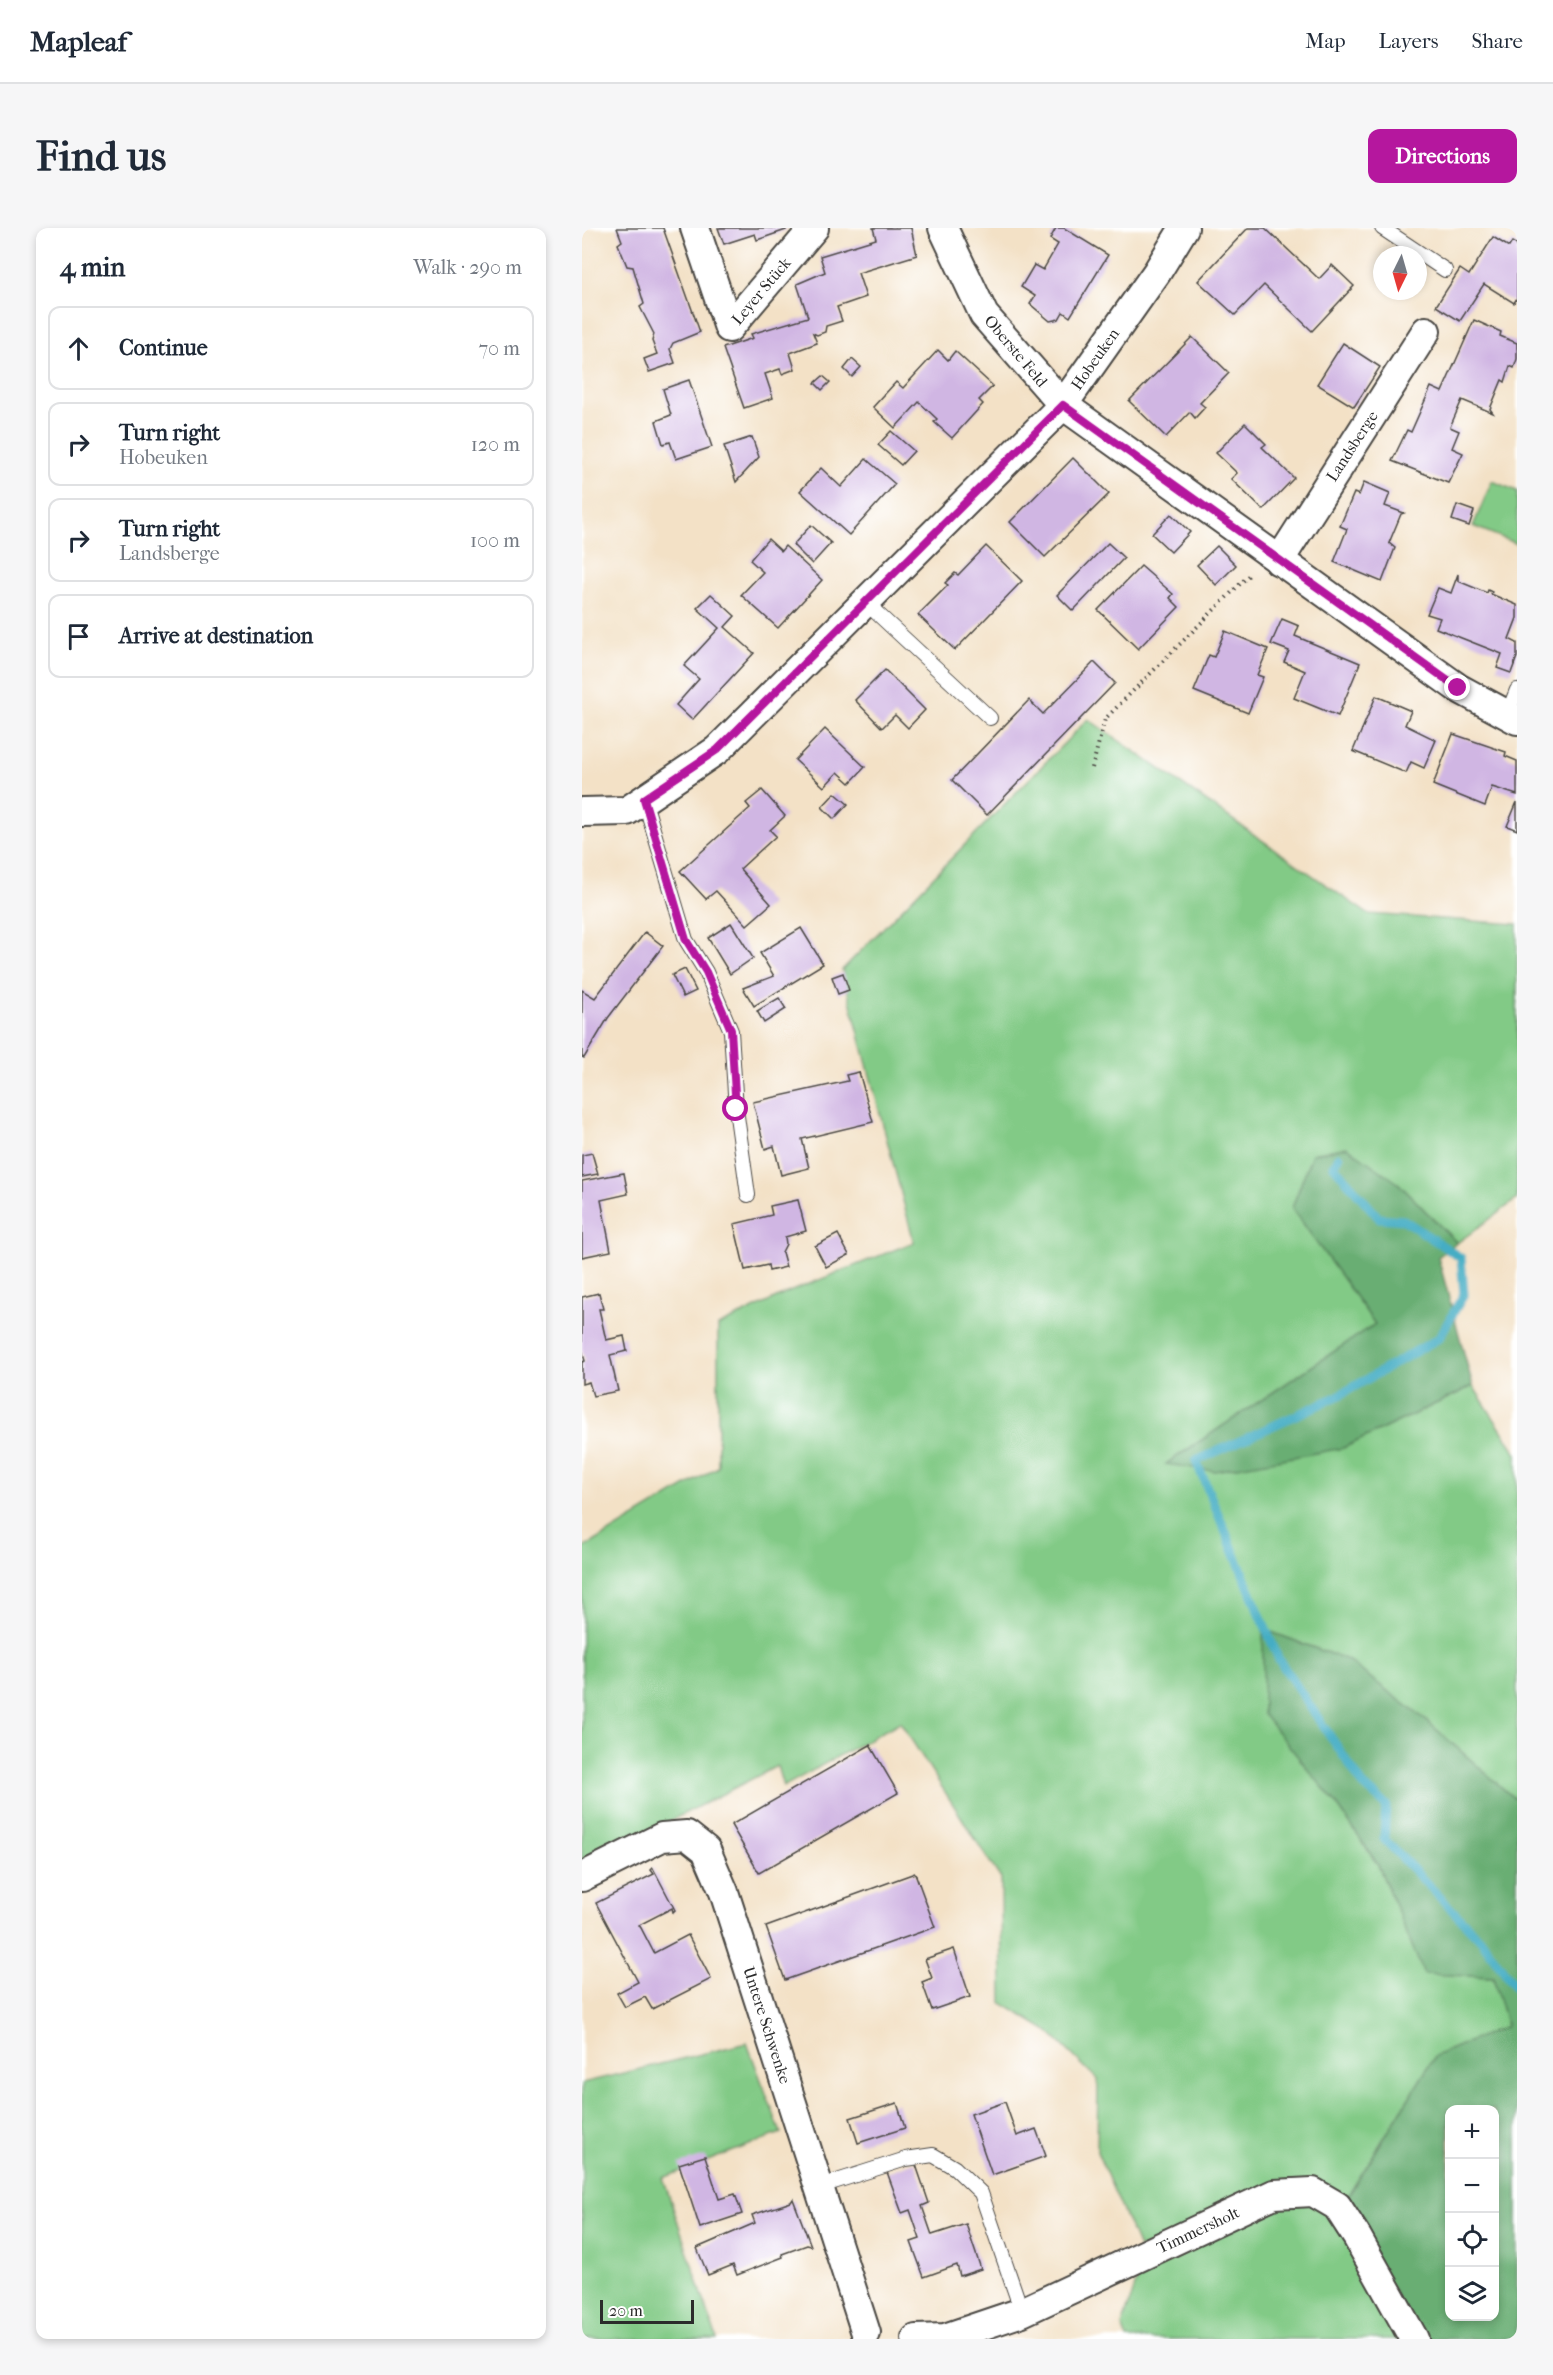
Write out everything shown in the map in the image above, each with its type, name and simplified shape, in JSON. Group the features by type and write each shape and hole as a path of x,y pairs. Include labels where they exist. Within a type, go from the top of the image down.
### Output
{"street":[{"name":"Leyer Stück","path":"695,228 729,328 814,228"},
{"name":"Oberste Feld","path":"944,228 984,315 1063,405"},
{"name":"Hobeuken","path":"582,812 627,811 717,750 1063,405 1157,272 1184,228"},
{"name":"Landsberge","path":"1274,558 1426,331"},
{"path":"1063,405 1458,688 1513,709"},
{"name":"Untere Schwenke","path":"582,1877 662,1837 687,1836 706,1850 724,1892 818,2187 869,2337"},
{"name":"Timmersholt","path":"916,2339 945,2338 1022,2312 1274,2194 1313,2192 1337,2206 1414,2339"}],"lane":[{"path":"1382,228 1445,270"},
{"path":"866,602 990,718"},
{"path":"644,799 686,940 706,972 731,1030 736,1109 748,1195"},
{"path":"818,2187 906,2159 933,2155 948,2164 981,2193 1022,2312"}],"path":[{"path":"1092,768 1105,719 1274,558"}],"green space":[{"path":"1492,481 1517,491 1517,544 1473,526"},
{"path":"1088,719 1368,914 1517,924 1517,1199 1457,1243 1398,1183 1292,1208 1375,1324 1167,1463 1343,1448 1473,1386 1517,1454 1517,1801 1428,1722 1347,1660 1263,1629 1338,1806 1378,1865 1424,1973 1493,1977 1507,2026 1435,2056 1343,2204 1314,2187 1139,2248 1097,2152 1098,2080 1049,2032 1002,2003 1001,1879 900,1722 783,1787 777,1766 582,1866 582,1549 718,1467 718,1326 789,1292 914,1242 842,970"},
{"path":"1347,1147 1398,1183 1457,1243 1438,1257 1473,1386 1343,1448 1215,1471 1166,1464 1375,1324 1292,1208 1312,1154"},
{"path":"1263,1629 1347,1660 1428,1722 1517,1801 1517,2339 1420,2339 1343,2204 1435,2056 1507,2026 1493,1977 1424,1974 1378,1865 1338,1806 1263,1714"},
{"path":"747,2043 781,2133 663,2178 717,2339 582,2339 582,2083"},
{"path":"1277,2200 1315,2200 1341,2225 1407,2339 1127,2339 1122,2326 1141,2268"}],"building":[{"path":"617,228 663,228 700,332 673,343 670,349 675,363 649,372 644,359 657,354 652,341 654,334 640,307 644,304 633,267 627,266 618,244 622,241"},
{"path":"718,228 785,228 786,230 757,240 755,234 724,244"},
{"path":"873,228 911,228 917,255 858,273 866,297 837,307 842,321 826,326 825,332 817,335 813,333 817,343 790,353 795,369 782,374 780,369 765,374 773,398 744,408 723,348 753,338 751,334 808,317 797,284 825,272 820,256 876,239"},
{"path":"1056,228 1064,228 1108,255 1070,317 1063,312 1059,319 1050,321 1030,304 1035,296 1021,287 1034,265 1043,270 1058,244 1050,239"},
{"path":"1248,228 1265,228 1319,279 1332,265 1354,286 1312,331 1264,285 1235,315 1198,281"},
{"path":"1493,237 1509,247 1512,242 1517,245 1517,298 1514,303 1484,284 1460,321 1436,306 1460,269 1469,275"},
{"path":"1474,320 1501,332 1500,336 1517,343 1517,359 1514,368 1510,366 1505,382 1502,380 1490,409 1493,413 1462,400 1450,427 1459,431 1452,448 1463,453 1448,483 1392,461 1407,430 1411,432 1431,387 1442,392"},
{"path":"1192,337 1229,373 1200,403 1205,407 1195,418 1190,412 1166,437 1129,401"},
{"path":"1343,343 1380,367 1354,407 1317,384"},
{"path":"938,350 948,360 955,351 993,386 979,400 983,404 952,438 934,422 937,419 919,402 895,428 873,407 896,382 903,388"},
{"path":"852,359 861,367 852,377 844,369"},
{"path":"823,376 830,382 822,390 815,383"},
{"path":"689,380 712,447 676,459 670,442 663,444 656,421 671,415 663,389"},
{"path":"1245,423 1266,444 1262,447 1294,478 1263,510 1231,479 1237,473 1216,453"},
{"path":"891,431 914,451 901,465 878,445"},
{"path":"752,437 759,457 736,482 724,446"},
{"path":"1073,458 1109,494 1045,557 1010,522"},
{"path":"866,459 895,484 849,535 800,491 821,468 841,487"},
{"path":"1364,482 1390,493 1385,506 1404,513 1401,514 1389,543 1395,548 1382,582 1334,562 1347,529 1340,526 1354,493 1359,495"},
{"path":"1457,505 1474,511 1469,526 1452,520"},
{"path":"1171,514 1190,532 1171,552 1152,534"},
{"path":"811,525 831,543 812,564 793,545"},
{"path":"768,539 781,551 785,546 822,580 778,628 741,595 763,572 750,560"},
{"path":"1108,543 1124,558 1073,611 1057,595"},
{"path":"986,546 1022,581 955,650 918,615 948,585 945,583 955,573 958,575"},
{"path":"1217,546 1236,565 1216,585 1197,565"},
{"path":"1141,566 1173,594 1170,598 1179,607 1138,649 1098,610"},
{"path":"1458,574 1458,581 1487,593 1488,590 1492,592 1491,594 1517,605 1517,618 1509,639 1517,643 1517,657 1511,673 1497,668 1502,654 1436,628 1440,618 1427,614 1438,588 1451,593"},
{"path":"711,594 735,616 725,627 754,653 692,720 676,705 699,679 684,666 719,628 697,608"},
{"path":"1282,619 1299,626 1295,636 1360,663 1338,716 1294,698 1305,671 1284,662 1289,651 1271,644"},
{"path":"1225,631 1268,649 1257,675 1263,677 1248,713 1194,691 1209,655 1214,657"},
{"path":"1094,662 1115,683 987,815 952,780 1029,700 1043,714"},
{"path":"885,670 925,710 908,728 895,715 882,728 855,700"},
{"path":"1376,696 1411,711 1405,725 1436,740 1424,768 1411,762 1406,773 1353,751"},
{"path":"825,729 865,767 850,783 838,772 824,787 795,760"},
{"path":"1453,734 1506,752 1505,756 1517,761 1517,795 1492,787 1485,806 1433,785"},
{"path":"762,790 785,816 770,830 776,836 740,869 771,904 747,925 716,891 706,899 680,871 750,808 746,803"},
{"path":"835,793 848,804 834,819 822,807"},
{"path":"1517,802 1517,830 1507,826"},
{"path":"731,923 753,958 730,974 708,938"},
{"path":"801,928 823,964 754,1006 743,988 774,976 760,953"},
{"path":"645,932 663,946 608,1018 584,1058 582,1057 582,990 595,998"},
{"path":"685,969 696,991 683,997 672,975"},
{"path":"843,973 849,990 838,994 832,977"},
{"path":"779,998 786,1009 764,1023 757,1011"},
{"path":"859,1072 873,1122 802,1139 809,1168 781,1175 774,1146 765,1149 753,1102 848,1081 846,1075"},
{"path":"592,1153 598,1174 582,1177 582,1155"},
{"path":"624,1173 628,1194 601,1200 611,1251 582,1257 582,1181"},
{"path":"798,1200 806,1231 785,1237 786,1244 782,1252 786,1267 769,1271 768,1265 745,1270 734,1224 772,1215 770,1206"},
{"path":"838,1234 849,1255 826,1267 815,1246"},
{"path":"599,1293 603,1309 599,1309 606,1340 624,1336 627,1351 610,1355 618,1391 593,1396 589,1382 582,1384 582,1362 585,1361 582,1350 582,1297"},
{"path":"870,1745 898,1793 759,1873 731,1825"},
{"path":"653,1868 675,1910 673,1912 672,1908 639,1925 654,1953 688,1935 711,1979 652,2009 645,1997 625,2007 617,1993 638,1982 596,1903 654,1874 651,1870"},
{"path":"915,1873 935,1927 785,1980 766,1927"},
{"path":"954,1949 970,1997 932,2010 922,1982 932,1978 925,1959"},
{"path":"1005,2102 1017,2136 1036,2129 1046,2156 992,2175 971,2114"},
{"path":"897,2103 905,2128 858,2143 850,2118"},
{"path":"705,2156 719,2199 735,2194 742,2214 700,2228 679,2164"},
{"path":"915,2162 929,2203 922,2206 932,2235 966,2224 981,2269 960,2276 957,2265 924,2277 911,2242 920,2239 910,2210 902,2213 887,2172"},
{"path":"793,2199 811,2246 807,2245 782,2254 783,2257 737,2275 733,2265 708,2275 697,2248 755,2223 752,2215 791,2202"}],"waterway":[{"path":"1339,1157 1334,1166 1379,1218 1404,1220 1461,1258 1464,1294 1439,1338 1338,1396 1196,1461 1279,1660 1363,1785 1386,1805 1384,1839 1482,1941 1517,1989"}],"route":[{"path":"736,1109 731,1030 706,972 686,940 644,799 717,750 1063,405 1458,688"}]}
